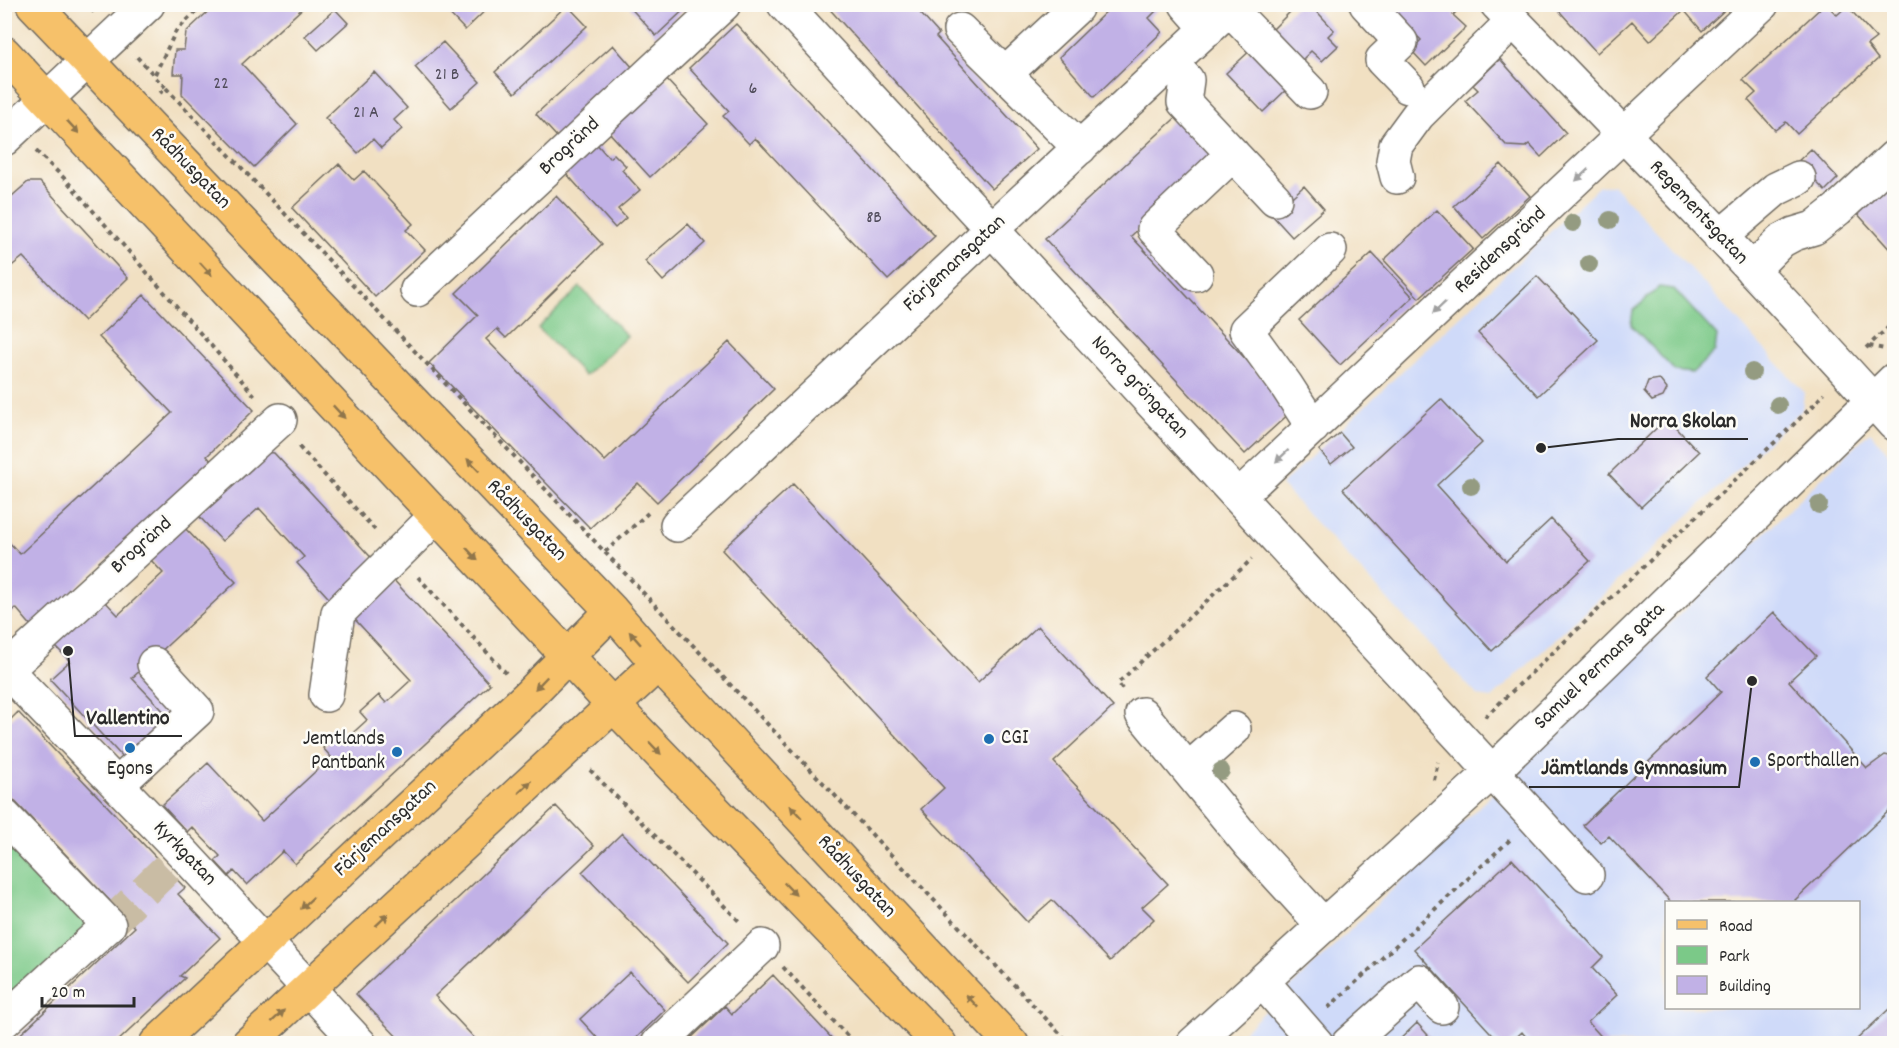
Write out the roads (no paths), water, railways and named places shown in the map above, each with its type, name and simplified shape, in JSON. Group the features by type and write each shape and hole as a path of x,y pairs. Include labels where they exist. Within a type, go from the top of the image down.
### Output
{"main road":[{"name":"Rådhusgatan","path":"33,4 612,611 658,664 1012,1044"},
{"path":"4,53 614,706 940,1044"},
{"name":"Färjemansgatan","path":"156,1044 528,696 612,611"},
{"path":"248,1044 658,664"}],"street":[{"path":"9,134 148,4"},
{"name":"Brogränd","path":"417,290 724,4"},
{"name":"Norra gröngatan","path":"784,4 1587,875"},
{"path":"1005,74 1076,8 1076,4"},
{"path":"1186,4 1224,14 1310,92"},
{"path":"1366,4 1401,42 1382,60 1408,87"},
{"name":"Residensgränd","path":"1239,496 1762,4"},
{"path":"1397,177 1393,161 1396,145 1418,115 1505,13"},
{"name":"Regementsgatan","path":"1505,13 1845,369 1884,390 1894,424"},
{"name":"Färjemansgatan","path":"677,525 1224,14"},
{"path":"960,30 1080,148"},
{"path":"1171,63 1187,80 1184,102 1275,199"},
{"path":"1196,274 1154,229 1233,154"},
{"path":"1752,270 1781,241 1814,228 1838,209 1894,157"},
{"path":"1720,237 1776,189 1799,178"},
{"path":"1313,427 1246,330 1330,250"},
{"name":"Samuel Permans gata","path":"1193,1044 1492,772 1884,390"},
{"name":"Brogränd","path":"5,670 280,420"},
{"path":"326,695 338,613 436,516"},
{"path":"117,785 197,711 154,664"},
{"name":"Kyrkgatan","path":"5,670 117,785 360,1044"},
{"path":"1142,714 1190,769 1249,844 1324,926"},
{"path":"1190,769 1233,729"},
{"path":"4,816 109,925 4,1021"},
{"path":"658,1044 762,946"},
{"path":"1262,981 1311,1037"},
{"path":"1348,1044 1419,981 1442,1007"}],"tunnel":[{"path":"109,925 183,853"}],"place":[{"name":"Norra Skolan","path":"1541,448"},
{"name":"Vallentino","path":"68,651"},
{"name":"Jämtlands Gymnasium","path":"1752,681"},
{"name":"CGI","path":"989,739"},
{"name":"Egons","path":"130,748"},
{"name":"Jemtlands Pantbank","path":"397,752"},
{"name":"Sporthallen","path":"1755,762"}]}
